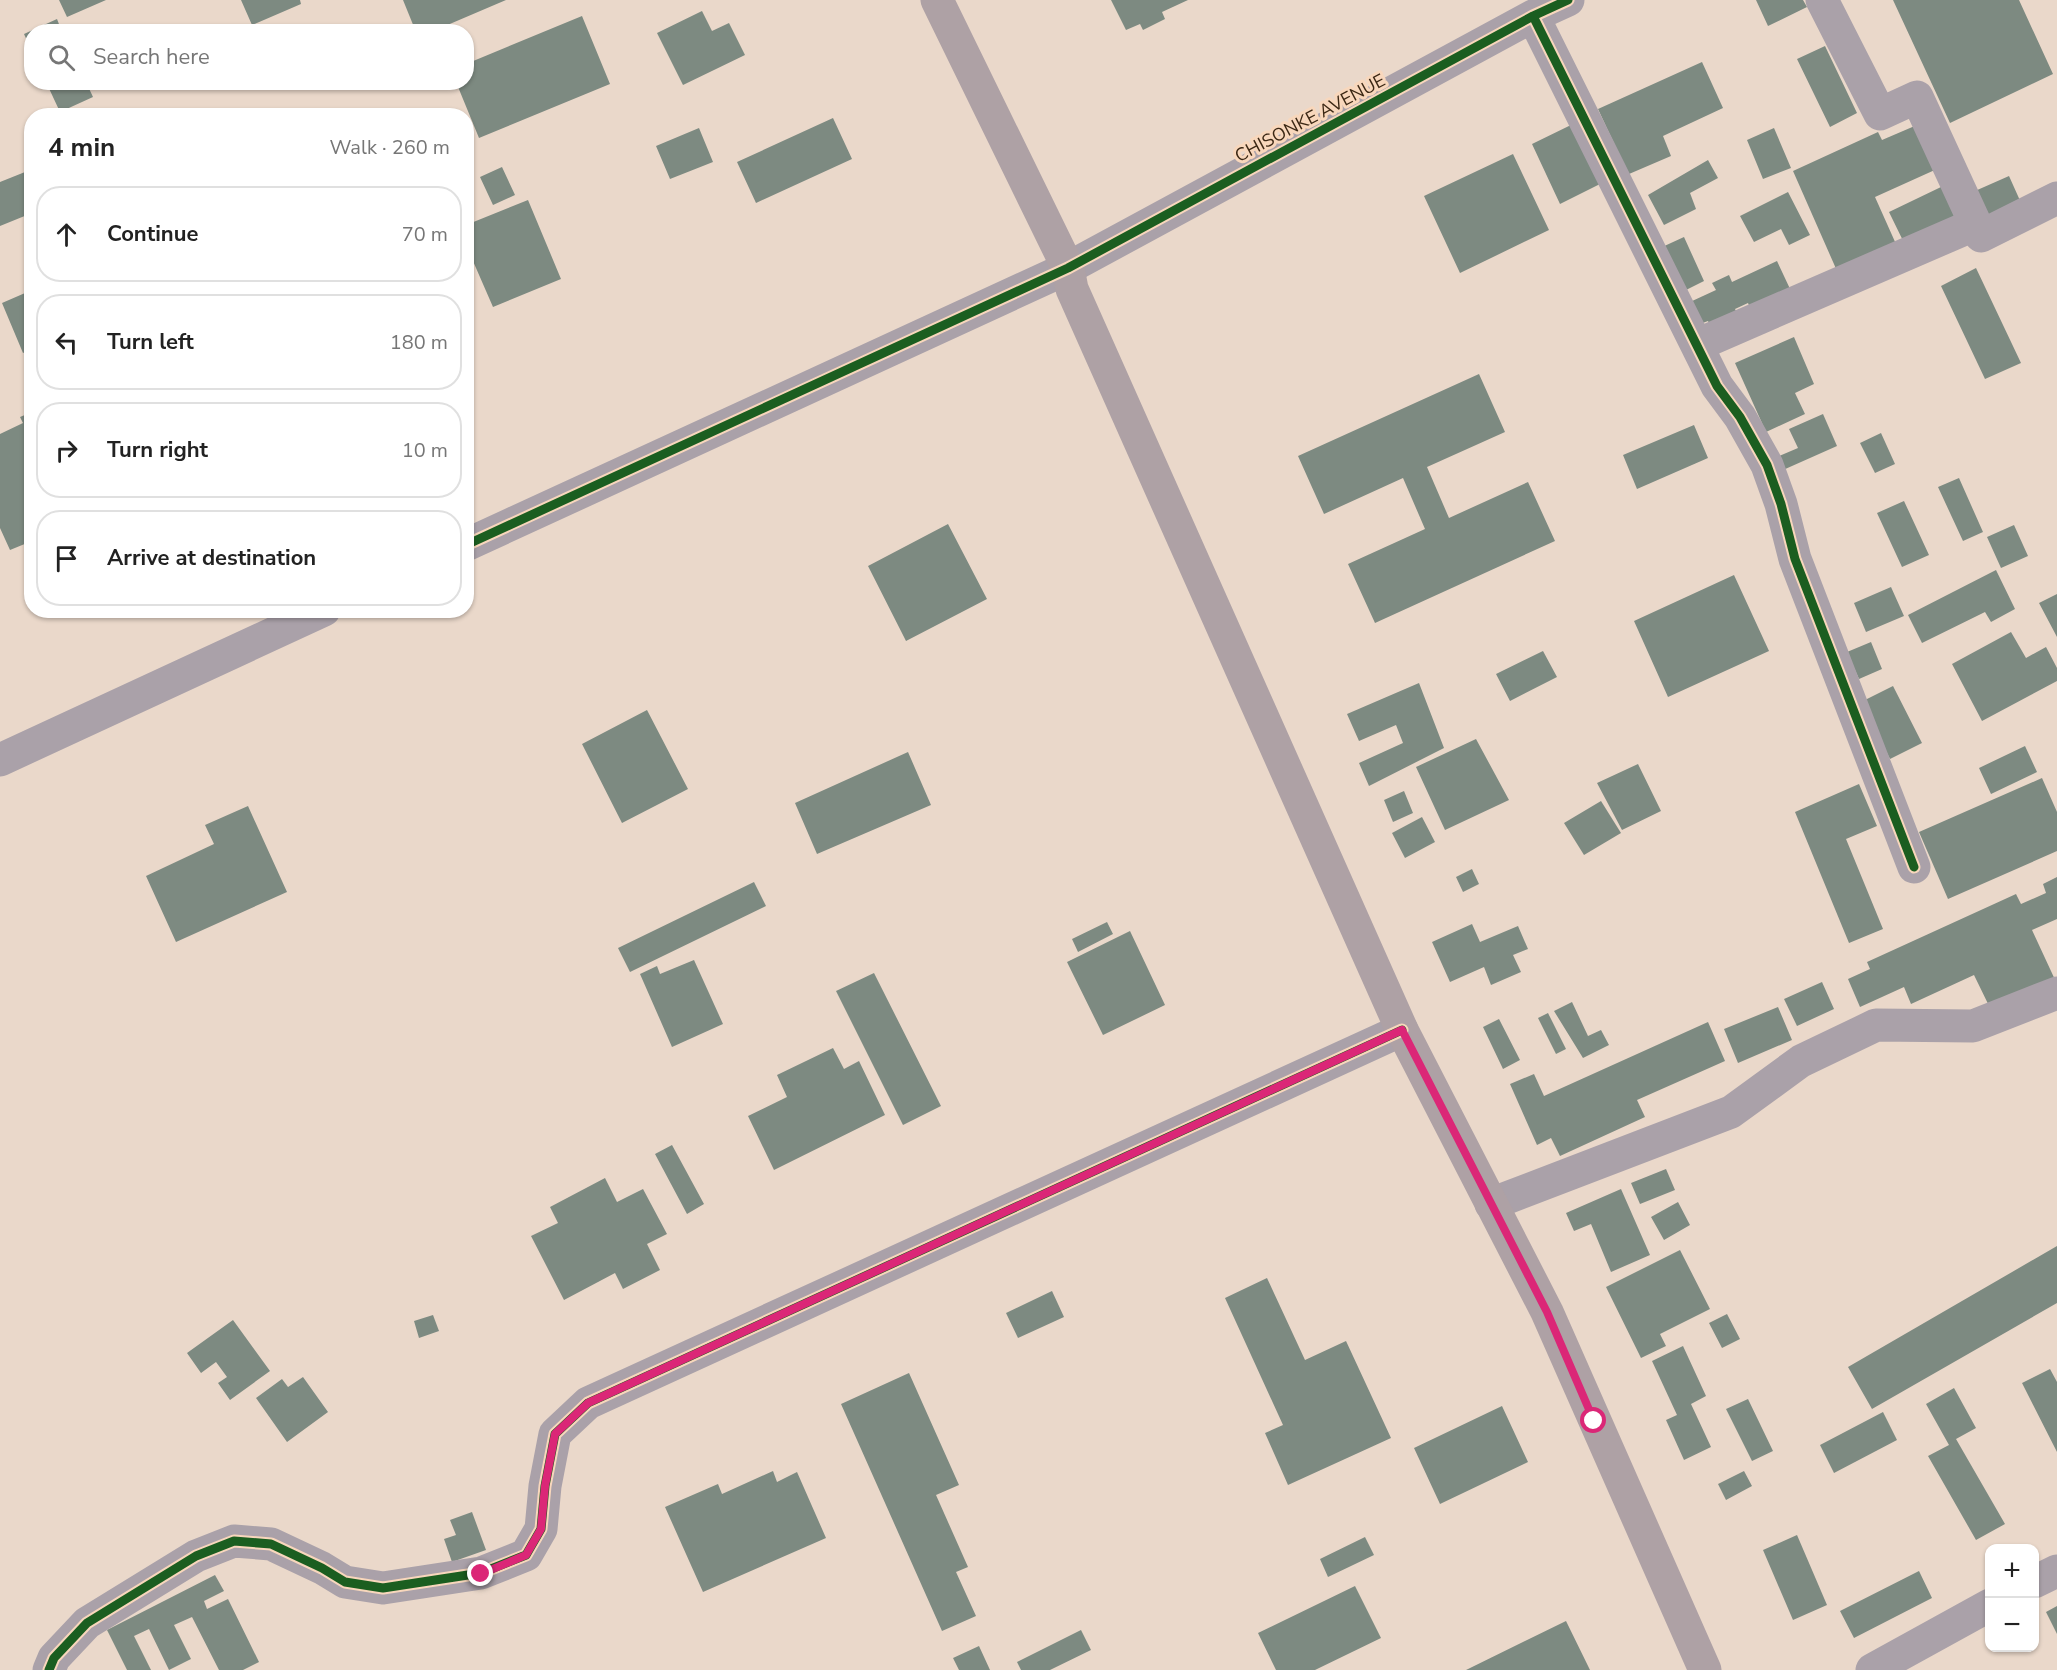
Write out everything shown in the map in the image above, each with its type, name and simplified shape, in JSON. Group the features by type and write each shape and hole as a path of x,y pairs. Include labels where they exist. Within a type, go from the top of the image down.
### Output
{"main road":[{"path":"937,0 1068,268 1072,289 1402,1030 1547,1312 1706,1670"}],"street":[{"name":"CHISONKE AVENUE","path":"474,541 1068,268 1533,16 1568,0"},
{"path":"1822,0 1880,114 1917,97 1981,236 2057,198"},
{"path":"1533,16 1717,386 1740,417 1767,465 1781,504 1796,559 1914,867"},
{"path":"1697,345 1976,224"},
{"path":"0,760 307,618"},
{"path":"1491,1204 1731,1112 1801,1061 1876,1025 1973,1026 2057,993"},
{"path":"49,1670 54,1658 87,1623 196,1556 234,1541 271,1544 322,1568 345,1582 383,1588 481,1574 526,1555 541,1529 545,1486 555,1434 588,1403 1402,1030"},
{"path":"2039,1580 2057,1571"},
{"path":"1872,1670 1985,1607"}],"building":[{"path":"59,0 106,0 67,17"},
{"path":"241,0 300,0 301,4 252,24"},
{"path":"403,0 506,0 450,24 413,24"},
{"path":"1111,0 1188,0 1162,12 1165,19 1143,30 1140,24 1126,30"},
{"path":"1756,0 1803,0 1807,7 1768,26"},
{"path":"1893,0 2019,0 2053,74 1950,123"},
{"path":"702,11 712,31 729,23 745,55 683,85 657,33"},
{"path":"582,16 610,84 479,138 474,126 474,108 467,108 459,90 474,90 474,61"},
{"path":"57,19 59,24 46,24"},
{"path":"1825,46 1857,113 1830,127 1797,59"},
{"path":"1702,62 1723,108 1663,136 1671,156 1622,177 1617,150 1598,109"},
{"path":"50,90 90,90 93,97 69,108 58,108"},
{"path":"833,118 852,159 756,203 737,162"},
{"path":"1573,124 1602,183 1560,204 1532,144"},
{"path":"1917,125 1937,169 1875,197 1900,253 1841,280 1793,171 1878,132 1882,140"},
{"path":"699,128 713,162 670,179 656,146"},
{"path":"1774,128 1791,168 1763,179 1747,140"},
{"path":"1513,154 1549,230 1460,273 1424,196"},
{"path":"1708,160 1718,178 1690,193 1696,209 1664,225 1648,195"},
{"path":"502,167 515,195 493,205 480,177"},
{"path":"24,172 24,216 0,226 0,182"},
{"path":"2009,176 2022,205 1988,220 1975,191"},
{"path":"1941,187 1961,227 1909,253 1889,212"},
{"path":"1788,192 1810,235 1789,245 1781,229 1754,242 1740,216"},
{"path":"528,200 561,279 493,307 474,263 474,222"},
{"path":"1684,237 1704,281 1680,293 1660,248"},
{"path":"1777,261 1791,291 1751,310 1748,303 1735,309 1738,315 1711,327 1708,321 1700,324 1690,302 1716,290 1712,283 1729,275 1732,282"},
{"path":"1976,268 2021,363 1985,379 1941,286"},
{"path":"24,293 23,353 2,303"},
{"path":"1794,337 1814,384 1795,393 1805,414 1766,432 1735,363"},
{"path":"1479,374 1505,432 1427,467 1449,518 1528,482 1555,541 1375,623 1348,564 1425,529 1403,478 1324,514 1298,456"},
{"path":"1823,414 1837,446 1783,470 1777,457 1798,448 1789,429"},
{"path":"24,415 24,544 10,550 0,528 0,434 23,423 20,417"},
{"path":"1694,425 1708,458 1637,489 1623,455"},
{"path":"1881,433 1895,464 1875,473 1860,443"},
{"path":"1959,478 1983,532 1963,541 1938,487"},
{"path":"1904,501 1929,555 1902,567 1877,513"},
{"path":"948,524 987,599 906,641 868,566"},
{"path":"2014,525 2028,556 2001,568 1987,537"},
{"path":"1996,570 2015,609 1991,622 1985,612 1922,643 1908,615"},
{"path":"1734,575 1769,651 1668,697 1634,621"},
{"path":"1891,587 1904,616 1866,632 1854,603"},
{"path":"2057,594 2057,637 2039,603"},
{"path":"2011,632 2026,658 2046,647 2057,668 2057,681 1982,721 1952,664"},
{"path":"1871,642 1882,669 1859,679 1847,652"},
{"path":"1543,651 1557,677 1510,701 1496,674"},
{"path":"1419,683 1444,748 1369,786 1359,763 1403,743 1396,725 1359,741 1347,714"},
{"path":"1893,686 1922,743 1890,759 1861,702"},
{"path":"647,710 688,789 622,823 582,744"},
{"path":"1476,739 1509,800 1445,830 1416,767"},
{"path":"2025,746 2037,772 1991,794 1979,768"},
{"path":"908,752 931,805 817,854 795,803"},
{"path":"1638,764 1661,811 1622,830 1597,783"},
{"path":"2042,778 2057,812 2057,851 1948,899 1919,832"},
{"path":"1859,784 1877,826 1846,839 1883,929 1849,943 1795,812"},
{"path":"1404,791 1413,813 1393,822 1384,800"},
{"path":"1601,801 1621,833 1584,855 1564,823"},
{"path":"248,806 287,892 176,942 146,876 214,844 205,825"},
{"path":"1422,817 1435,842 1405,858 1392,833"},
{"path":"1472,869 1479,884 1463,892 1456,877"},
{"path":"2057,877 2057,919 2032,930 2057,984 1992,1012 1974,975 1911,1004 1904,987 1860,1007 1848,979 1870,969 1867,962 2016,894 2021,904 2046,893 2043,884"},
{"path":"754,882 766,906 630,972 618,948"},
{"path":"1107,922 1113,934 1078,952 1072,939"},
{"path":"1472,924 1480,942 1518,926 1528,949 1513,955 1521,972 1491,985 1484,967 1450,982 1432,942"},
{"path":"1130,931 1165,1005 1103,1035 1067,962"},
{"path":"694,960 723,1024 672,1047 640,974 657,966 660,974"},
{"path":"874,973 941,1106 903,1125 836,991"},
{"path":"1822,982 1834,1009 1797,1026 1784,999"},
{"path":"1572,1002 1588,1036 1601,1030 1609,1045 1583,1058 1554,1011"},
{"path":"1778,1007 1792,1040 1738,1063 1724,1029"},
{"path":"1548,1013 1566,1049 1556,1054 1538,1018"},
{"path":"1499,1019 1520,1060 1503,1069 1483,1027"},
{"path":"1708,1022 1725,1061 1637,1100 1645,1117 1560,1156 1551,1138 1537,1145 1510,1084 1534,1074 1544,1096"},
{"path":"833,1048 844,1069 859,1061 885,1115 774,1170 748,1116 787,1097 777,1075"},
{"path":"672,1145 704,1204 687,1214 655,1154"},
{"path":"1666,1169 1675,1190 1640,1204 1631,1183"},
{"path":"605,1178 617,1202 643,1189 667,1234 647,1244 660,1270 623,1289 615,1273 564,1300 531,1236 558,1223 550,1207"},
{"path":"1621,1189 1650,1255 1611,1272 1591,1224 1574,1231 1566,1213"},
{"path":"1678,1202 1690,1225 1664,1240 1651,1217"},
{"path":"2057,1246 2057,1303 1872,1409 1848,1367"},
{"path":"1680,1250 1710,1309 1660,1334 1666,1346 1641,1358 1606,1287"},
{"path":"1267,1278 1305,1360 1346,1341 1391,1438 1288,1485 1265,1433 1283,1425 1225,1298"},
{"path":"1052,1291 1064,1317 1018,1338 1006,1313"},
{"path":"1727,1314 1740,1339 1722,1348 1709,1323"},
{"path":"433,1315 439,1331 419,1338 414,1321"},
{"path":"233,1320 270,1371 230,1400 218,1383 227,1377 216,1362 201,1373 187,1353"},
{"path":"1683,1346 1706,1396 1691,1404 1711,1447 1684,1460 1666,1420 1677,1415 1652,1361"},
{"path":"2050,1369 2057,1382 2057,1452 2022,1383"},
{"path":"909,1373 959,1485 936,1495 968,1567 956,1572 976,1616 942,1631 841,1404"},
{"path":"303,1377 328,1412 287,1442 256,1398 282,1379 288,1387"},
{"path":"1954,1388 1976,1428 1956,1439 2005,1524 1976,1540 1928,1456 1949,1445 1926,1404"},
{"path":"1748,1399 1773,1451 1752,1461 1726,1409"},
{"path":"1502,1406 1528,1462 1440,1504 1414,1448"},
{"path":"1883,1412 1897,1440 1834,1473 1820,1445"},
{"path":"773,1471 777,1482 797,1472 826,1538 703,1592 665,1507 718,1484 722,1494"},
{"path":"1744,1471 1752,1486 1726,1500 1718,1484"},
{"path":"472,1512 486,1550 452,1562 444,1539 456,1535 450,1520"},
{"path":"1797,1535 1827,1605 1793,1620 1763,1550"},
{"path":"1365,1537 1374,1555 1328,1577 1320,1559"},
{"path":"1919,1571 1932,1598 1854,1638 1840,1611"},
{"path":"215,1575 224,1591 204,1601 207,1609 228,1599 259,1662 243,1670 219,1670 192,1617 174,1625 191,1659 169,1670 149,1629 134,1636 151,1670 127,1670 107,1630"},
{"path":"1355,1586 1381,1638 1315,1670 1276,1670 1258,1633"},
{"path":"2057,1606 2057,1634 2046,1612"},
{"path":"1566,1621 1590,1670 1466,1670"},
{"path":"1081,1630 1091,1650 1050,1670 1021,1670 1017,1662"},
{"path":"979,1646 990,1670 959,1670 953,1658"}],"cycle path":[{"path":"474,541 1068,268 1533,16 1568,0"},
{"path":"1533,16 1717,386 1740,417 1767,465 1781,504 1795,559 1914,867"},
{"path":"49,1670 54,1658 87,1623 196,1556 234,1541 271,1544 322,1568 345,1582 383,1588 481,1573 526,1555 541,1529 545,1486 555,1434 588,1403 1402,1030"}],"route":[{"path":"481,1574 526,1555 541,1529 545,1486 555,1434 588,1403 1402,1030 1547,1312 1594,1421"}]}
